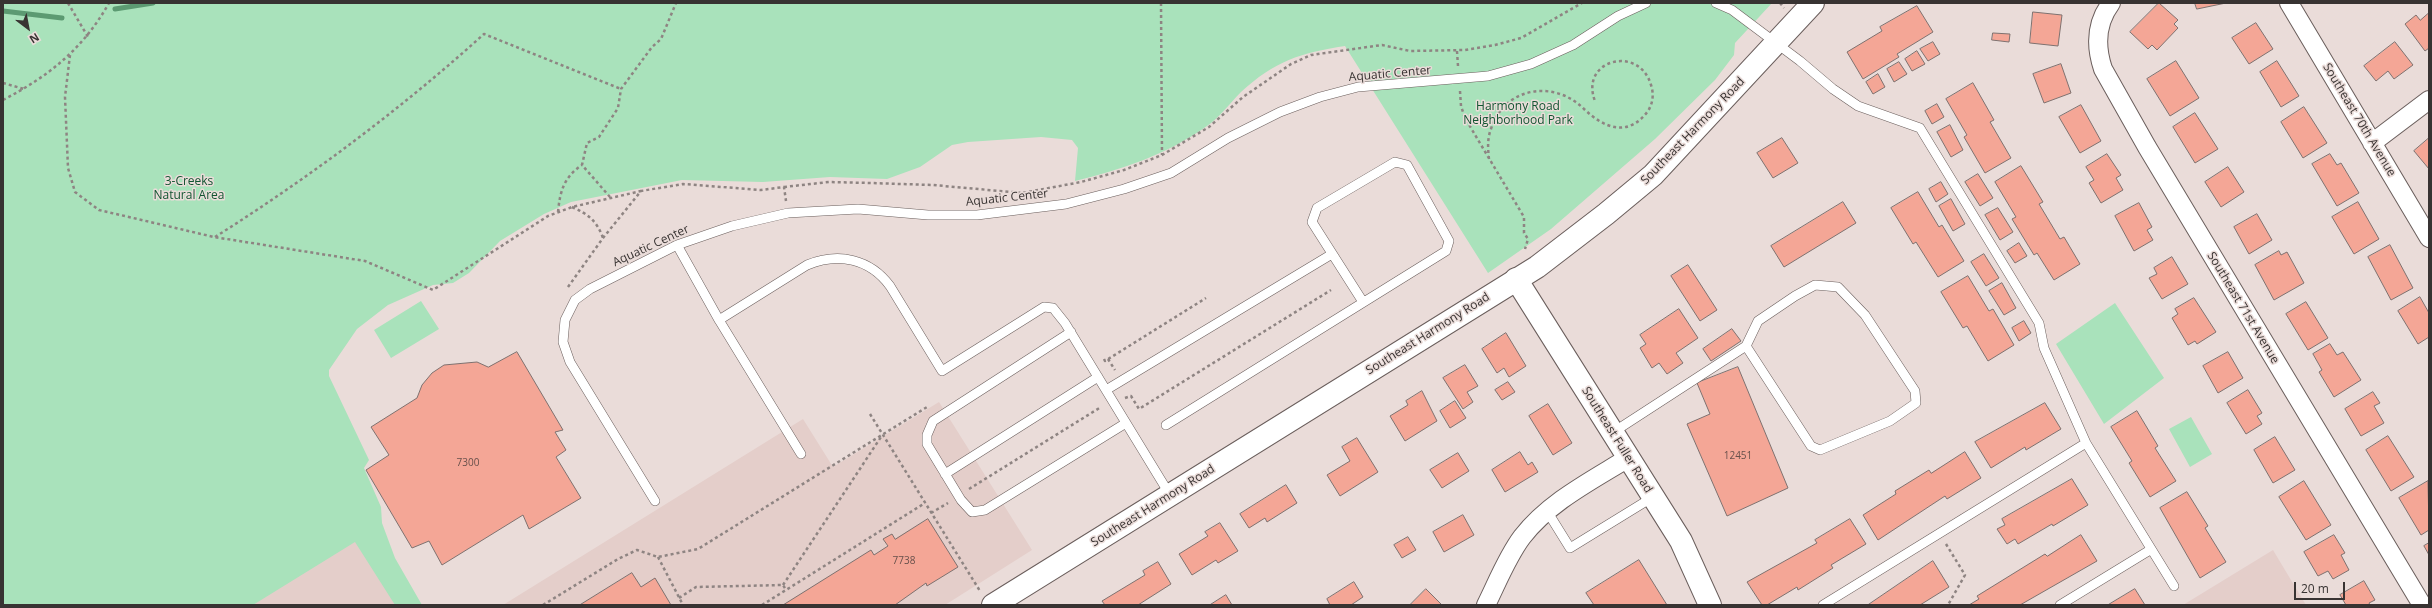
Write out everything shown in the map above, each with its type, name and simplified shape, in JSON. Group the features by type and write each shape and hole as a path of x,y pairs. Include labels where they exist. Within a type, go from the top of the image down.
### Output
{"main road":[{"name":"Southeast Harmony Road","path":"989,602 1170,495 1516,279 1573,240 1653,176 1814,3"},
{"name":"Southeast Fuller Road","path":"1516,279 1653,497 1687,554 1710,605"}],"street":[{"name":"Southeast 71st Avenue","path":"2111,3 2104,12 2099,26 2098,56 2103,69 2147,147 2422,605"},
{"name":"Southeast 70th Avenue","path":"2289,3 2429,238"},
{"path":"2372,143 2429,100"},
{"path":"1486,605 1521,538 1547,511 1562,499 1628,458"}],"lane":[{"name":"Aquatic Center","path":"655,501 570,362 563,342 565,320 575,300 590,289 677,245 732,226 788,213 858,209 928,215 977,215 1066,204 1124,189 1171,174 1228,138 1280,112 1320,97 1358,87 1488,76 1532,64 1573,45 1618,16 1646,3"},
{"path":"1716,3 1732,10 1833,89 1858,106 1920,128 2039,323 2044,348 2086,443 2150,550 2174,586"},
{"path":"1166,426 1362,302 1446,251 1450,241 1407,165 1395,162 1317,208 1312,222 1362,302"},
{"path":"677,245 719,320 801,454"},
{"path":"1106,390 1332,254"},
{"path":"719,320 807,265 821,259 848,260 867,264 882,274 942,371 1044,307 1053,308 1071,332 1170,495"},
{"path":"1612,432 1746,346 1758,321 1795,296 1815,285 1838,287 1865,315 1915,391 1916,403 1890,421 1820,450 1811,446 1746,346"},
{"path":"1071,332 933,421 927,435 927,444 945,474 972,512 985,510 1126,422"},
{"path":"945,474 1098,377"},
{"path":"1823,605 2086,443"},
{"path":"1547,511 1570,548 1653,497"},
{"path":"2060,605 2150,550"}],"path":[{"path":"68,3 88,36"},
{"path":"3,100 24,89 70,55 88,36 109,3"},
{"path":"558,212 560,193 565,181 571,173 582,165 587,143 599,137 618,108 621,89 652,47 661,39 676,3"},
{"path":"1161,3 1162,155"},
{"path":"70,55 65,97 68,168 75,192 99,210 214,237 365,261 433,290 558,212 572,207 641,191 683,184 761,190 828,182 933,185 1022,193 1041,191 1124,170 1162,155 1209,127 1244,97 1291,64 1311,55 1382,45 1410,51 1456,51 1495,45 1521,38 1582,3"},
{"path":"214,237 272,201 436,77 484,34 621,89"},
{"path":"1456,51 1460,78 1460,106 1465,118 1524,217 1524,233 1528,239 1525,249"},
{"path":"1489,159 1488,139 1495,119 1512,100 1524,94 1541,90 1552,90 1576,101 1600,123 1615,128 1625,127 1645,115 1651,106 1653,89 1646,72 1638,65 1628,61 1611,62 1601,67 1593,81 1592,90 1595,101"},
{"path":"3,83 24,89"},
{"path":"582,165 610,198"},
{"path":"784,187 788,213"},
{"path":"575,300 567,290 602,238 641,191"},
{"path":"572,207 589,215 600,228 602,238"},
{"path":"1125,398 1131,396 1139,409 1331,290"},
{"path":"1101,354 1105,361 1206,298"},
{"path":"1108,358 1117,374"},
{"path":"969,489 1102,407"},
{"path":"870,414 931,513 989,602"},
{"path":"543,605 618,559 637,550 658,557 698,549 883,435"},
{"path":"783,585 883,435"},
{"path":"931,513 950,501"},
{"path":"762,605 925,503"},
{"path":"1939,533 1966,575 1948,605"},
{"path":"658,557 683,605"},
{"path":"783,585 786,590"},
{"path":"679,598 696,587 783,585"}],"shaded area":[{"path":"939,402 1032,550 945,605 503,605 803,419 833,467"},
{"path":"355,522 406,605 221,605"},
{"path":"2273,550 2306,605 2183,605"}],"green space":[{"name":"3-Creeks Natural Area","path":"3,3 1772,3 1735,43 1734,55 1715,80 1655,139 1551,229 1488,273 1345,46 1301,55 1277,66 1253,81 1212,122 1192,136 1160,153 1127,166 1075,181 1078,148 1072,140 1041,137 968,142 952,145 920,167 887,179 830,177 763,182 682,180 571,202 544,214 500,241 469,273 453,283 433,285 388,305 357,329 329,370 329,376 369,460 364,468 381,507 382,523 395,558 422,605 395,605 355,542 253,605 3,605"},
{"path":"421,301 439,329 391,358 374,330"},
{"path":"2115,303 2164,378 2104,424 2056,344"},
{"path":"2191,417 2212,454 2190,467 2169,429"}],"building":[{"path":"2159,3 2178,20 2174,24 2178,28 2157,50 2152,45 2148,49 2130,32"},
{"path":"2195,3 2226,3 2197,9"},
{"path":"1917,6 1933,32 1897,54 1899,57 1863,79 1847,52 1882,31 1880,27"},
{"path":"2033,12 2062,15 2058,46 2030,43"},
{"path":"2429,13 2429,48 2425,51 2405,24 2416,15 2420,20"},
{"path":"2256,23 2273,49 2249,64 2232,38"},
{"path":"1993,33 2010,34 2009,42 1992,40"},
{"path":"1933,42 1940,54 1928,61 1920,49"},
{"path":"2395,42 2413,65 2394,79 2388,71 2376,81 2364,66"},
{"path":"1917,51 1925,64 1912,71 1905,59"},
{"path":"2176,61 2199,98 2170,116 2147,79"},
{"path":"2277,61 2299,96 2281,107 2260,72"},
{"path":"1899,62 1907,74 1894,82 1887,69"},
{"path":"2061,64 2071,93 2044,103 2033,74"},
{"path":"1878,74 1885,87 1873,94 1866,82"},
{"path":"1973,83 1994,120 1990,122 2011,158 1985,173 1964,137 1967,135 1946,99"},
{"path":"1937,104 1944,117 1932,124 1925,111"},
{"path":"2081,105 2101,141 2080,153 2059,117"},
{"path":"2304,107 2327,143 2303,158 2281,122"},
{"path":"2195,113 2218,149 2195,163 2173,127"},
{"path":"1950,125 1963,150 1951,157 1937,132"},
{"path":"1782,138 1798,163 1773,178 1757,153"},
{"path":"2429,138 2429,169 2414,151"},
{"path":"2107,154 2121,175 2116,178 2123,190 2101,203 2089,183 2094,180 2086,167"},
{"path":"2330,154 2337,165 2341,163 2359,193 2337,206 2312,164"},
{"path":"2021,166 2043,202 2039,204 2060,239 2064,237 2080,264 2054,280 2037,253 2034,255 2012,219 2016,217 1995,182"},
{"path":"2228,167 2244,192 2221,207 2205,182"},
{"path":"1978,174 1993,198 1980,206 1965,182"},
{"path":"1941,182 1948,194 1936,202 1929,189"},
{"path":"1918,192 1939,227 1942,225 1964,261 1938,277 1916,242 1913,244 1891,208"},
{"path":"1951,199 1965,224 1953,231 1939,206"},
{"path":"1843,202 1856,223 1784,267 1771,246"},
{"path":"2358,202 2379,239 2354,254 2332,217"},
{"path":"2139,203 2152,227 2147,230 2153,240 2134,251 2115,216"},
{"path":"1998,208 2013,232 2000,240 1985,215"},
{"path":"2257,214 2272,240 2249,254 2234,227"},
{"path":"2019,243 2027,256 2015,263 2007,251"},
{"path":"2390,245 2413,288 2391,300 2368,257"},
{"path":"2279,251 2281,255 2287,252 2304,283 2274,300 2255,265"},
{"path":"1984,254 1999,278 1986,286 1971,262"},
{"path":"2172,257 2188,284 2162,299 2149,278 2157,274 2154,268"},
{"path":"1688,265 1717,310 1700,321 1671,276"},
{"path":"1968,276 1989,311 1993,309 2014,345 1988,361 1967,326 1963,328 1941,292"},
{"path":"2002,283 2016,308 2004,315 1989,291"},
{"path":"2420,297 2429,313 2429,337 2418,344 2398,311"},
{"path":"2194,298 2216,332 2197,344 2195,341 2188,345 2172,318 2178,314 2175,309"},
{"path":"2306,302 2328,338 2308,350 2286,314"},
{"path":"1679,309 1698,338 1676,353 1683,363 1667,374 1659,363 1652,368 1640,348 1646,344 1640,335"},
{"path":"2024,321 2031,333 2019,341 2012,328"},
{"path":"1732,329 1741,341 1711,361 1703,349"},
{"path":"1506,333 1526,366 1509,377 1504,368 1497,373 1482,349"},
{"path":"2330,344 2337,355 2343,352 2361,380 2334,397 2319,372 2322,370 2313,354"},
{"path":"517,352 563,430 555,432 566,450 556,457 581,498 529,529 523,515 442,565 429,541 412,548 366,470 389,455 371,427 417,398 422,385 432,373 444,365 477,362 488,367"},
{"path":"2228,352 2243,378 2218,393 2203,366"},
{"path":"1465,365 1478,386 1467,392 1473,402 1463,409 1443,378"},
{"path":"1738,367 1788,488 1727,516 1687,424 1710,414 1697,383"},
{"path":"1508,382 1515,392 1502,400 1495,390"},
{"path":"2248,390 2262,413 2257,416 2262,424 2246,434 2227,403"},
{"path":"1422,391 1437,421 1405,441 1390,416 1408,405 1406,401"},
{"path":"2373,392 2380,403 2374,406 2384,423 2361,436 2345,409"},
{"path":"1455,401 1466,418 1450,428 1440,411"},
{"path":"2045,403 2061,429 2026,450 2025,447 1991,468 1975,442"},
{"path":"1548,404 1572,443 1553,455 1529,416"},
{"path":"2137,411 2158,446 2155,448 2176,481 2150,497 2129,463 2132,461 2111,427"},
{"path":"2388,436 2414,477 2391,491 2366,450"},
{"path":"2275,437 2295,470 2273,483 2254,450"},
{"path":"1357,438 1378,472 1340,496 1327,475 1350,461 1342,447"},
{"path":"1520,452 1528,465 1532,462 1538,472 1505,492 1492,470"},
{"path":"1965,452 1981,478 1947,499 1945,496 1878,540 1863,515 1896,494 1895,491 1929,470 1931,473"},
{"path":"1458,453 1469,471 1442,488 1430,470"},
{"path":"2072,479 2088,505 2053,526 2052,524 2018,544 2015,539 2007,544 1997,529 2005,525 2002,519"},
{"path":"2304,481 2331,525 2306,540 2279,497"},
{"path":"2428,481 2429,530 2421,535 2399,498"},
{"path":"1286,485 1297,503 1267,522 1265,518 1249,528 1240,514"},
{"path":"2187,492 2208,526 2205,528 2226,562 2200,578 2160,508"},
{"path":"1463,515 1474,535 1444,552 1433,532"},
{"path":"928,519 958,567 927,586 926,583 895,605 783,605 871,550 874,555 888,546 883,539 892,534 895,539"},
{"path":"1850,519 1866,544 1831,565 1833,568 1798,590 1797,587 1767,605 1762,605 1747,582 1817,543 1815,540"},
{"path":"1220,523 1238,551 1218,563 1216,560 1192,575 1179,554 1208,536 1205,532"},
{"path":"2081,535 2097,561 2020,605 1969,605 1979,599 1977,596 2045,554 2047,556"},
{"path":"2334,535 2345,553 2341,555 2349,570 2333,579 2328,571 2318,576 2304,552"},
{"path":"1408,537 1416,550 1402,558 1394,545"},
{"path":"2429,543 2429,555 2424,546"},
{"path":"1639,560 1667,605 1594,605 1586,593"},
{"path":"1933,561 1949,587 1920,605 1868,605"},
{"path":"1158,562 1171,584 1138,605 1105,605 1102,601 1145,575 1143,571"},
{"path":"632,573 641,587 655,578 671,605 580,605"},
{"path":"2364,581 2375,600 2369,603 2370,605 2346,605 2340,595"},
{"path":"1354,582 1363,597 1351,605 1330,605 1327,599"},
{"path":"1426,589 1442,605 1410,605"},
{"path":"2135,589 2145,605 2108,605"},
{"path":"1226,595 1232,605 1210,605"}],"waterway":[{"path":"115,9 153,3"},
{"path":"3,11 62,18"}],"park label":[{"name":"Harmony Road Neighborhood Park","path":"1518,114"}]}
